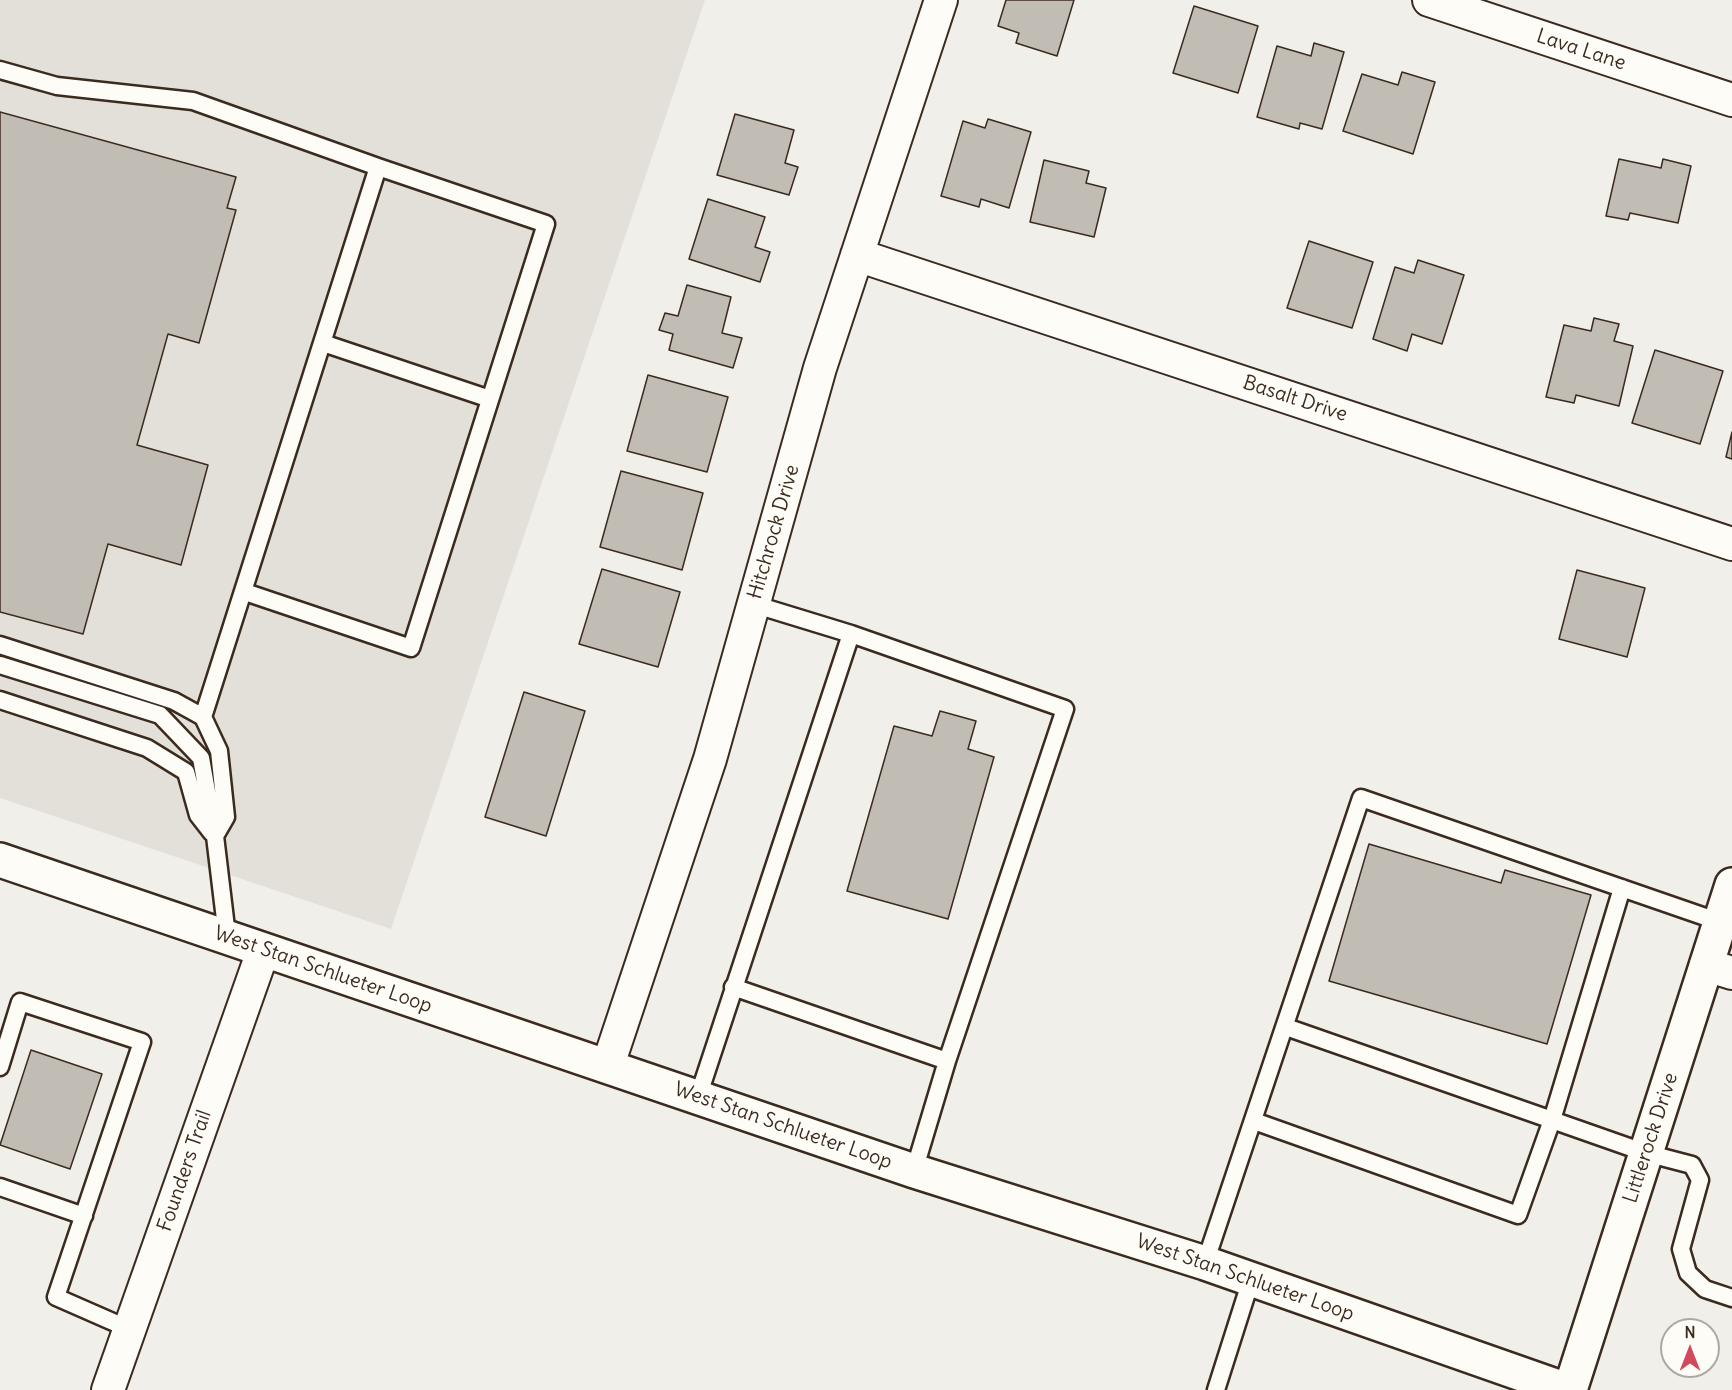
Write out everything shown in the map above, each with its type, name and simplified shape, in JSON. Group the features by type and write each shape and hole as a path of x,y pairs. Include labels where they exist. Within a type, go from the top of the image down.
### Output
{"main road":[{"name":"West Stan Schlueter Loop","path":"0,860 914,1171 1205,1263 1568,1390"},
{"name":"Littlerock Drive","path":"1568,1390 1646,1154 1719,969 1720,922 1732,885"}],"street":[{"name":"Hitchrock Drive","path":"608,1065 710,759 820,368 941,0"},
{"name":"Lava Lane","path":"1429,0 1732,100"},
{"name":"Basalt Drive","path":"858,255 1732,544"},
{"name":"Founders Trail","path":"108,1390 263,951"}],"lane":[{"path":"0,70 57,86 193,101 546,224 411,648 245,592"},
{"path":"203,717 245,592 378,167"},
{"path":"323,344 490,399"},
{"path":"753,604 851,634 1065,709 946,1060 914,1171"},
{"path":"698,1097 851,634"},
{"path":"0,645 174,701 203,717 219,751 226,817 215,836"},
{"path":"0,664 160,715 201,758 215,836 227,936"},
{"path":"0,699 147,748 186,772 198,815 215,836"},
{"path":"1205,1263 1361,798 1720,922"},
{"path":"1254,1121 1518,1215 1552,1120 1622,888"},
{"path":"733,987 946,1060"},
{"path":"0,1067 20,1002 142,1042 56,1297 129,1329"},
{"path":"1286,1027 1646,1154 1692,1165 1700,1180 1681,1249 1688,1273 1705,1289 1732,1298"},
{"path":"0,1188 84,1216"},
{"path":"1216,1390 1251,1280"}],"shaded area":[{"path":"0,0 705,0 391,929 0,798"}],"building":[{"path":"1006,0 1074,0 1057,56 1016,43 1019,33 998,26"},
{"path":"1194,6 1258,26 1238,93 1173,73"},
{"path":"1314,43 1344,52 1322,129 1300,123 1299,129 1257,117 1277,46 1311,56"},
{"path":"1402,72 1435,82 1413,154 1343,131 1362,74 1398,85"},
{"path":"0,112 236,177 227,208 236,210 199,343 168,334 137,445 208,465 181,565 108,544 83,634 0,612"},
{"path":"735,114 794,130 785,163 798,167 789,195 717,175"},
{"path":"988,119 1031,132 1009,208 981,199 979,207 941,196 963,121 985,128"},
{"path":"1619,159 1661,168 1663,159 1691,166 1678,223 1630,213 1628,220 1606,216"},
{"path":"1044,160 1089,171 1086,183 1106,188 1094,237 1030,222"},
{"path":"708,199 765,217 755,247 770,252 760,282 689,259"},
{"path":"1309,241 1373,262 1352,328 1287,308"},
{"path":"1418,260 1464,275 1442,344 1412,334 1407,351 1373,339 1395,267 1414,273"},
{"path":"687,285 731,297 722,333 742,338 733,368 669,350 673,334 659,330 665,313 678,316"},
{"path":"1594,318 1619,324 1614,341 1633,346 1619,406 1576,395 1574,403 1546,397 1564,325 1591,331"},
{"path":"1655,350 1723,371 1700,444 1632,423"},
{"path":"648,375 728,397 707,472 627,451"},
{"path":"1732,432 1732,459 1726,457"},
{"path":"621,471 703,493 682,570 600,547"},
{"path":"602,569 680,592 658,667 579,644"},
{"path":"1577,570 1645,588 1627,657 1559,639"},
{"path":"524,692 585,711 546,836 485,817"},
{"path":"940,711 976,721 968,749 994,757 948,919 847,891 894,726 932,736"},
{"path":"1369,844 1501,883 1505,870 1591,895 1547,1044 1329,981"},
{"path":"31,1050 102,1074 70,1169 0,1145"}]}
